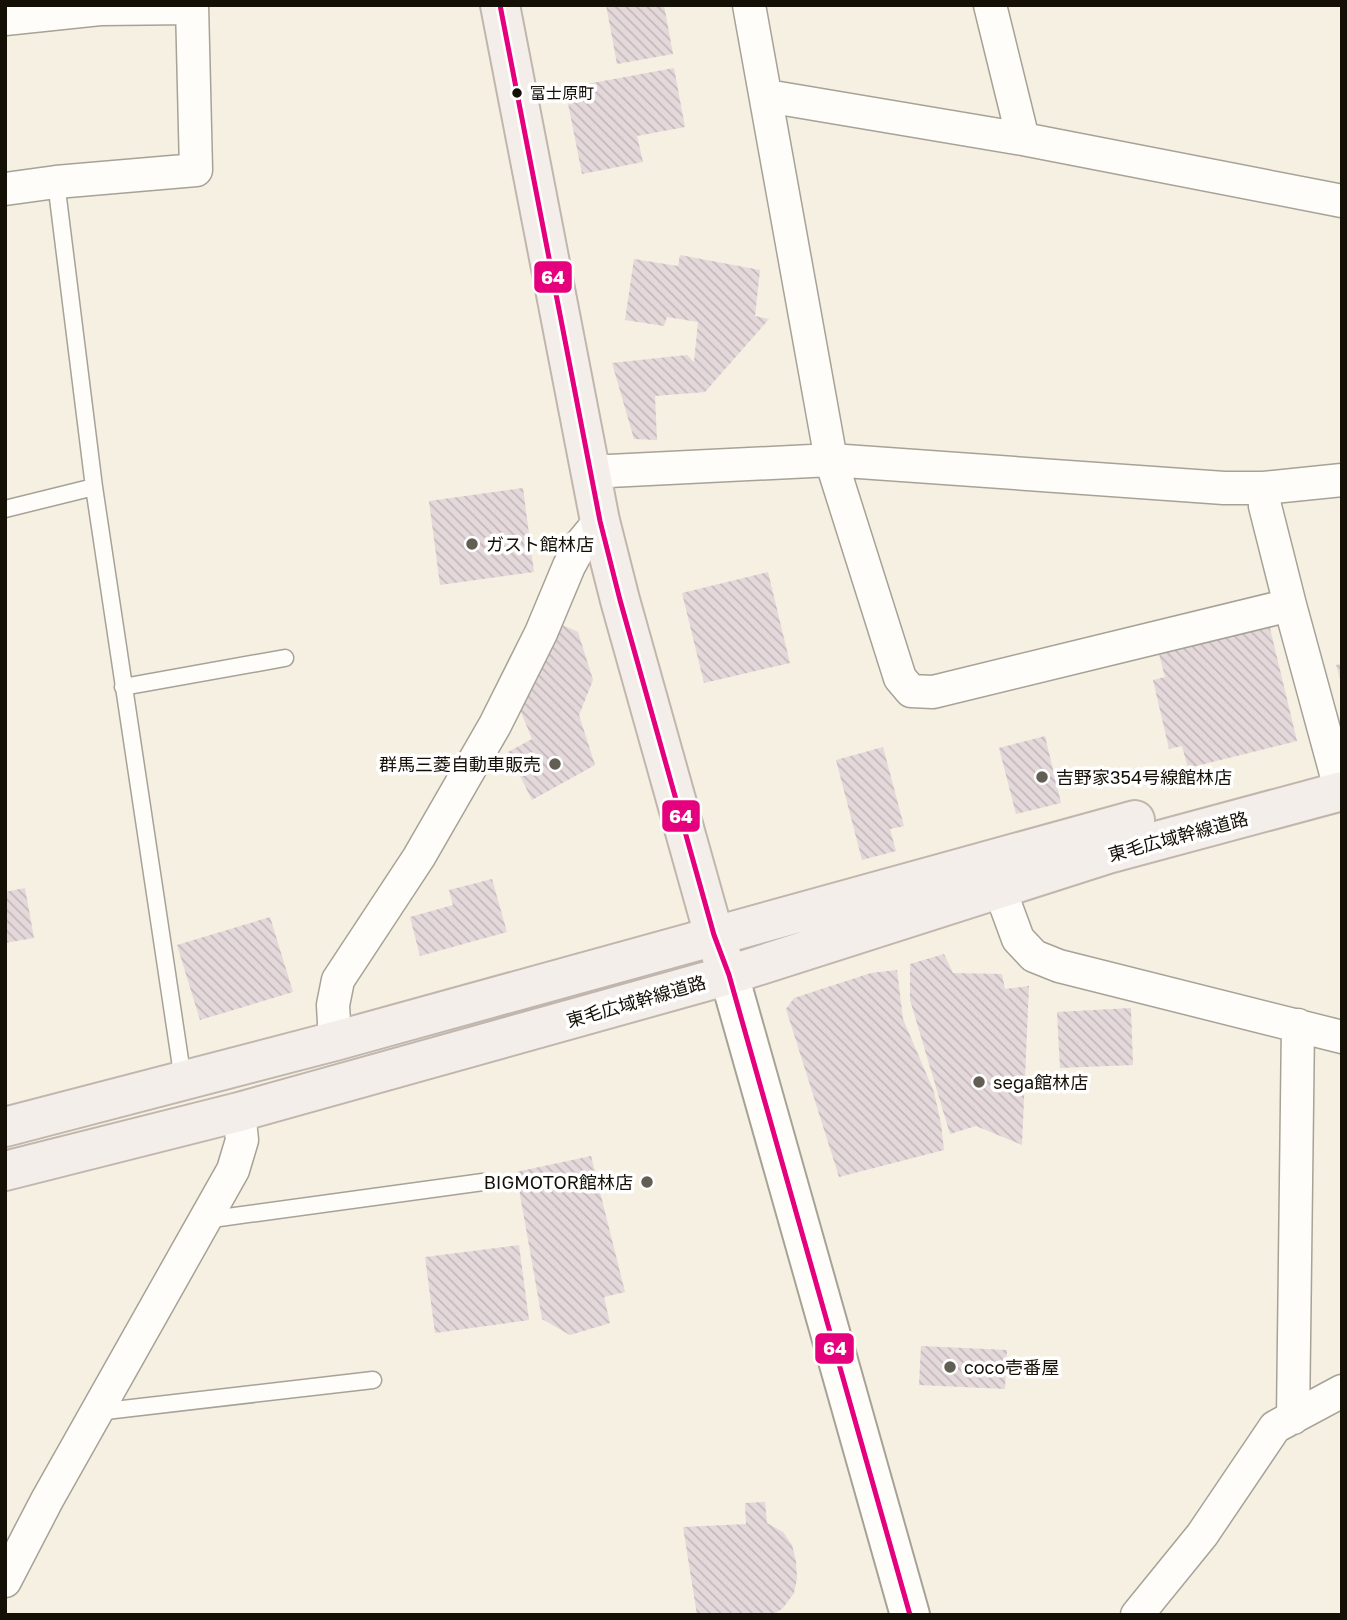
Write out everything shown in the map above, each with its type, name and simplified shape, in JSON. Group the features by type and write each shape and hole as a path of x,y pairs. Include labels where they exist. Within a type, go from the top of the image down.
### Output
{"highway":[{"path":"500,5 600,521 714,935 729,975"},
{"name":"東毛広域幹線道路","path":"5,1127 335,1041 989,859 1339,779"},
{"name":"東毛広域幹線道路","path":"5,1171 239,1112 729,975 1339,779"}],"street":[{"path":"749,5 831,460 900,678 911,691 933,692 1290,605"},
{"path":"990,5 1023,139"},
{"path":"5,19 100,9 192,7 195,170 5,189"},
{"path":"767,96 1023,139 1342,201"},
{"path":"589,472 831,460 1210,487 1264,488 1342,480"},
{"path":"1264,488 1265,506 1290,605 1339,779"},
{"path":"335,1041 333,1005 338,980 419,857 495,725 541,633 569,566 581,544 600,521"},
{"path":"1000,890 1018,939 1034,956 1059,966 1342,1037"},
{"path":"729,975 909,1615"},
{"path":"1293,1418 1298,1026"},
{"path":"5,1581 47,1500 233,1170 242,1140 239,1112"},
{"path":"1137,1615 1202,1535 1275,1427 1342,1391"}],"lane":[{"path":"56,182 94,486 183,1080"},
{"path":"5,509 94,486"},
{"path":"123,687 285,658"},
{"path":"205,1220 483,1182"},
{"path":"97,1412 373,1380"}],"building":[{"path":"606,5 664,5 673,54 617,64"},
{"path":"674,68 685,127 637,136 643,162 582,174 565,88"},
{"path":"680,255 760,270 755,316 769,319 705,392 655,396 657,440 634,439 612,363 687,355 694,362 698,322 667,317 664,326 625,320 634,259 678,266"},
{"path":"523,488 534,572 440,585 429,501"},
{"path":"768,572 790,663 704,683 682,593"},
{"path":"560,624 578,632 593,680 579,715 595,765 532,800 508,752 532,739 519,707"},
{"path":"1269,624 1297,741 1188,768 1182,746 1169,749 1153,680 1165,677 1158,650"},
{"path":"1342,664 1342,682 1341,682 1336,665"},
{"path":"1045,736 1061,803 1016,814 999,748"},
{"path":"883,747 904,826 890,829 896,851 862,860 836,760"},
{"path":"492,879 507,932 420,956 410,917 453,905 449,890"},
{"path":"25,888 34,938 5,943 5,892"},
{"path":"270,917 293,992 200,1020 177,945"},
{"name":"sega館林店","path":"944,954 953,973 1002,974 1005,989 1029,986 1022,1145 976,1126 950,1134 910,1000 910,964"},
{"path":"897,970 903,1019 934,1092 944,1150 839,1177 786,1009 794,998 871,973"},
{"path":"1131,1008 1133,1065 1060,1068 1057,1012"},
{"path":"591,1156 625,1292 604,1297 610,1323 570,1335 542,1319 516,1172"},
{"path":"519,1245 529,1320 435,1333 425,1257"},
{"path":"921,1346 1007,1350 1005,1389 919,1385"},
{"path":"765,1502 767,1523 783,1532 792,1545 797,1579 794,1593 783,1608 773,1615 697,1615 683,1527 746,1524 745,1503"}],"transit line":[{"name":"64","path":"500,5 600,521 620,600 910,1615"}],"place":[{"name":"富士原町","path":"517,93"},
{"name":"ガスト館林店","path":"472,544"},
{"name":"群馬三菱自動車販売","path":"555,764"},
{"name":"吉野家354号線館林店","path":"1042,777"},
{"name":"sega館林店","path":"979,1082"},
{"name":"BIGMOTOR館林店","path":"647,1182"},
{"name":"coco壱番屋","path":"950,1367"}]}
